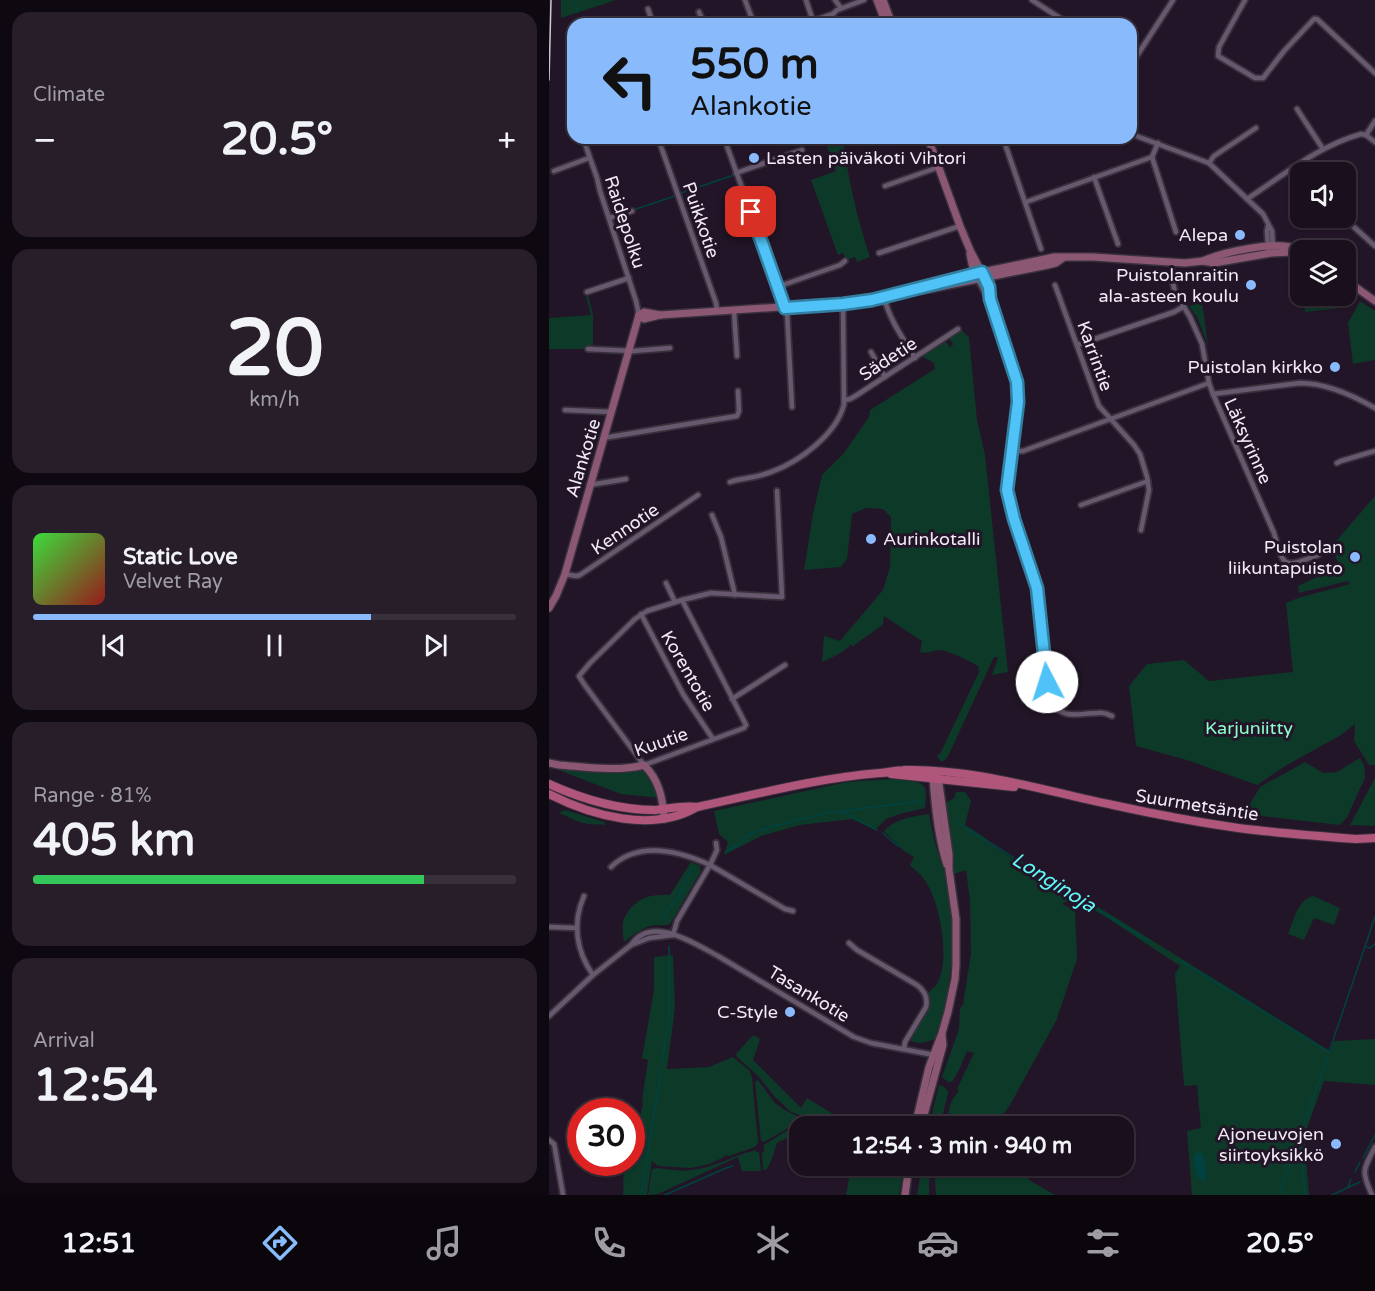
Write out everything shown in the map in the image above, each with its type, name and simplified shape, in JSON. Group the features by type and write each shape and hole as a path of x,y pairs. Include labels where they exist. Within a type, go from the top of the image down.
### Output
{"main road":[{"path":"877,0 884,18"},
{"path":"883,0 889,18"},
{"path":"931,144 970,250 972,264 980,276"},
{"path":"639,315 644,319 660,315 843,304 929,289 980,276 1048,265 1063,258 1093,257 1185,263 1271,248 1290,248"},
{"path":"1356,287 1375,301"},
{"name":"Alankotie","path":"549,608 559,590 564,574 639,315"},
{"name":"Kuutie","path":"549,763 622,768 644,765"},
{"path":"644,765 649,769 659,787 663,800 664,819"},
{"name":"Suurmetsäntie","path":"549,794 585,809 608,815 649,820 664,819 697,807 856,775 884,773 936,776 1007,781 1129,809 1237,828 1356,839 1375,843"},
{"path":"918,1116 942,1033 955,979 956,965 956,919 949,870 939,827 936,776"},
{"name":"Suurmetsäntie","path":"549,784 567,792 631,809 697,807"},
{"name":"Suurmetsäntie","path":"1356,839 1375,838"},
{"path":"923,1116 936,1056"},
{"path":"905,1195 908,1176"}],"street":[{"path":"745,0 752,18"},
{"path":"806,0 812,18"},
{"path":"835,0 841,8"},
{"path":"822,18 864,0"},
{"path":"1032,0 1060,18"},
{"path":"1137,56 1173,0"},
{"path":"1245,0 1219,46 1218,56 1255,78 1263,78 1314,19 1317,19 1375,73"},
{"path":"648,9 651,18"},
{"path":"699,12 701,18"},
{"path":"1297,109 1323,149"},
{"path":"1366,135 1375,121"},
{"path":"1209,163 1214,156 1256,128"},
{"path":"1302,162 1323,149 1359,135 1366,135 1375,142"},
{"path":"1137,137 1209,163 1263,214 1272,231 1271,248"},
{"path":"1158,143 1152,158 1176,231"},
{"name":"Raidepolku","path":"585,144 639,315"},
{"name":"Puikkotie","path":"660,144 717,305 717,312"},
{"path":"726,144 787,312 792,407"},
{"path":"1005,144 1041,249"},
{"path":"736,173 802,150"},
{"path":"554,171 589,158"},
{"path":"1026,202 1152,158"},
{"path":"885,186 939,167"},
{"path":"1247,199 1290,170"},
{"path":"1094,177 1118,244"},
{"path":"609,218 632,211"},
{"path":"879,254 960,226"},
{"path":"1355,228 1375,246"},
{"path":"912,242 914,249"},
{"path":"777,287 845,261"},
{"name":"Läksyrinne","path":"1173,262 1173,286 1202,344 1213,394 1274,533 1283,560 1288,564 1293,564 1318,555"},
{"path":"980,276 985,293 990,299 1017,382 1018,402 1007,482 1008,497 1037,588 1049,701 1066,714 1101,712 1112,716"},
{"path":"587,292 629,278"},
{"name":"Karrintie","path":"1055,285 1098,406 1137,449 1149,490 1141,530"},
{"path":"884,297 897,327 915,358"},
{"path":"730,482 772,471 805,454 817,444 843,411 845,400 843,304"},
{"path":"1077,345 1183,307"},
{"path":"734,311 737,356"},
{"name":"Sädetie","path":"845,400 850,399 958,329"},
{"path":"946,338 951,345"},
{"path":"588,349 670,348"},
{"path":"871,352 885,377"},
{"path":"1012,451 1023,451 1209,383"},
{"path":"1213,394 1309,383 1355,398 1375,408"},
{"path":"791,387 800,386"},
{"path":"605,437 737,416 738,391"},
{"path":"565,410 612,412"},
{"path":"1337,463 1375,451"},
{"path":"589,485 626,479"},
{"path":"1081,505 1148,481"},
{"path":"644,765 579,676 641,614 711,593 782,597 777,491"},
{"name":"Kennotie","path":"564,574 580,575 698,495"},
{"path":"712,515 721,537 735,595"},
{"path":"666,583 675,602"},
{"path":"682,600 732,699 785,665"},
{"name":"Korentotie","path":"641,614 683,694 713,739"},
{"name":"Kuutie","path":"644,765 744,728 746,725 732,699"},
{"path":"673,935 677,921 710,865 717,850 716,843"},
{"path":"611,867 629,855 654,850 674,852 710,865 785,909 793,911"},
{"path":"584,896 577,938 580,952 593,975"},
{"path":"549,927 577,928"},
{"name":"Tasankotie","path":"549,1016 593,975 631,945 636,937 647,932 666,931 719,956 854,1037 871,1043 936,1056"},
{"path":"849,943 917,985 924,992 926,1007 905,1042 904,1049"},
{"path":"549,1140 554,1144 563,1195"},
{"path":"1372,1195 1364,1170 1375,1147"}],"green space":[{"path":"561,0 616,0 561,18"},
{"path":"826,144 844,144 853,198 870,257 857,262 855,257 847,260 843,253 838,255 811,180 836,171"},
{"path":"588,295 593,315 593,346 585,349 549,349 549,318 591,315 586,296"},
{"path":"1360,301 1375,311 1375,360 1353,364 1348,323"},
{"path":"1202,302 1208,345 1197,317 1189,306"},
{"path":"1304,306 1342,306 1341,308 1305,312"},
{"path":"961,330 969,337 977,420 985,455 1008,672 992,675 998,657 994,657 950,752 941,762 937,756 979,672 978,666 959,656 940,650 920,652 922,641 884,616 881,626 853,646 849,644 849,647 837,655 822,662 824,636 840,641 883,590 890,567 891,517 883,509 866,508 852,514 847,559 841,567 804,570 822,475 844,453 869,417 870,410 935,369 934,363 921,356 943,342 950,347 953,345 951,336"},
{"name":"Karjuniitty","path":"1375,496 1375,765 1369,765 1354,741 1355,724 1341,735 1287,765 1257,785 1190,761 1136,746 1129,686 1147,664 1184,660 1209,681 1293,672 1286,603 1350,584 1348,581 1299,593 1298,586 1340,566 1331,547"},
{"path":"1360,758 1364,765 1365,778 1347,817 1340,825 1244,814 1260,787 1305,762 1323,773 1337,772"},
{"path":"562,768 643,769 652,778 660,798 621,794 561,771"},
{"path":"1375,778 1375,826 1350,825"},
{"path":"893,779 923,785 926,793 925,808 886,819 875,830 852,819 800,825 761,836 724,855 728,842 719,834 714,811 847,782"},
{"path":"956,792 965,792 971,801 965,825 987,839 986,841 1060,889 1063,885 1330,1051 1334,1041 1375,1039 1375,1085 1324,1081 1304,1136 1309,1195 1192,1195 1187,1131 1201,1128 1197,1085 1184,1086 1175,974 1180,966 1075,899 1062,904 1075,910 1077,959 1056,1021 1010,1105 1002,1116 948,1116 951,1102 959,1091 957,1089 974,1053 967,1051 952,1082 942,1077 959,1029 960,1008 963,1005 971,953 970,900 966,870 954,874 944,804 954,798"},
{"path":"565,810 604,822 606,825 583,823 561,814 558,816"},
{"path":"929,814 947,881 951,905 952,942 947,997 939,1034 936,1039 920,1043 909,1040 929,1008 928,993 937,983 942,972 942,931 931,891 923,877 910,865 914,857 904,851 884,831 899,821"},
{"path":"691,862 700,866 701,871 670,924 646,928 624,942 623,922 630,909 648,897 670,895"},
{"path":"1313,896 1340,908 1334,925 1314,918 1304,940 1288,934 1300,906"},
{"path":"673,955 675,1008 667,1069 709,1067 733,1057 749,1070 752,1077 758,1143 755,1147 726,1155 709,1164 691,1168 658,1166 652,1161 647,1195 623,1195 624,1176 645,1176 645,1098 642,1098 648,1060 642,1058 654,990 654,957"},
{"path":"752,1036 760,1039 753,1060 801,1108 807,1098 836,1116 802,1116 791,1112 736,1054"},
{"path":"758,1080 774,1102 796,1116 789,1116 789,1128 764,1142 761,1141 755,1082"},
{"path":"939,1085 948,1093 942,1116 931,1116"},
{"path":"789,1129 789,1137 777,1143 767,1169 763,1170 764,1145"},
{"path":"756,1150 759,1152 761,1171 742,1171 738,1157 658,1194 648,1195 652,1169 683,1171 699,1169"},
{"path":"849,1176 902,1176 899,1195 846,1195"},
{"path":"920,1176 929,1176 929,1195 917,1195"},
{"path":"936,1176 1026,1176 1055,1195 936,1195"}],"shaded area":[{"path":"1200,1152 1203,1154 1205,1181 1197,1177 1195,1168 1195,1154"}],"waterway":[{"path":"577,7 577,12"},
{"path":"681,193 734,175"},
{"path":"636,209 675,196"},
{"name":"Longinoja","path":"726,851 742,843 745,836 774,826 826,813 923,801"},
{"path":"843,812 877,830"},
{"name":"Longinoja","path":"958,823 1150,942"},
{"path":"883,833 899,847"},
{"name":"Longinoja","path":"665,920 666,912 680,894 693,868"},
{"name":"Longinoja","path":"1181,961 1329,1052 1375,917"},
{"path":"1366,947 1370,948 1375,944"},
{"name":"Longinoja","path":"662,1062 669,1017 669,946"},
{"path":"1305,1195 1300,1135 1327,1058"},
{"name":"Longinoja","path":"641,1195 661,1071"},
{"path":"1363,1158 1375,1135"},
{"path":"1294,1154 1300,1138"},
{"path":"1280,1195 1292,1159"},
{"path":"1355,1172 1360,1162"},
{"path":"665,1195 733,1166"},
{"path":"1348,1187 1351,1179"},
{"path":"1332,1195 1360,1182"}],"railway":[{"path":"549,80 551,0"}],"place":[{"name":"Lasten päiväkoti Vihtori","path":"754,158"},
{"name":"Alepa","path":"1240,235"},
{"name":"Puistolanraitin ala-asteen koulu","path":"1251,285"},
{"name":"Puistolan kirkko","path":"1335,367"},
{"name":"Aurinkotalli","path":"871,539"},
{"name":"Puistolan liikuntapuisto","path":"1355,557"},
{"name":"C-Style","path":"790,1012"},
{"name":"Ajoneuvojen siirtoyksikkö","path":"1336,1144"}],"route":[{"path":"751,212 785,308 872,300 982,272 989,287 990,299 1017,382 1018,402 1007,490 1037,588 1047,682"}]}
